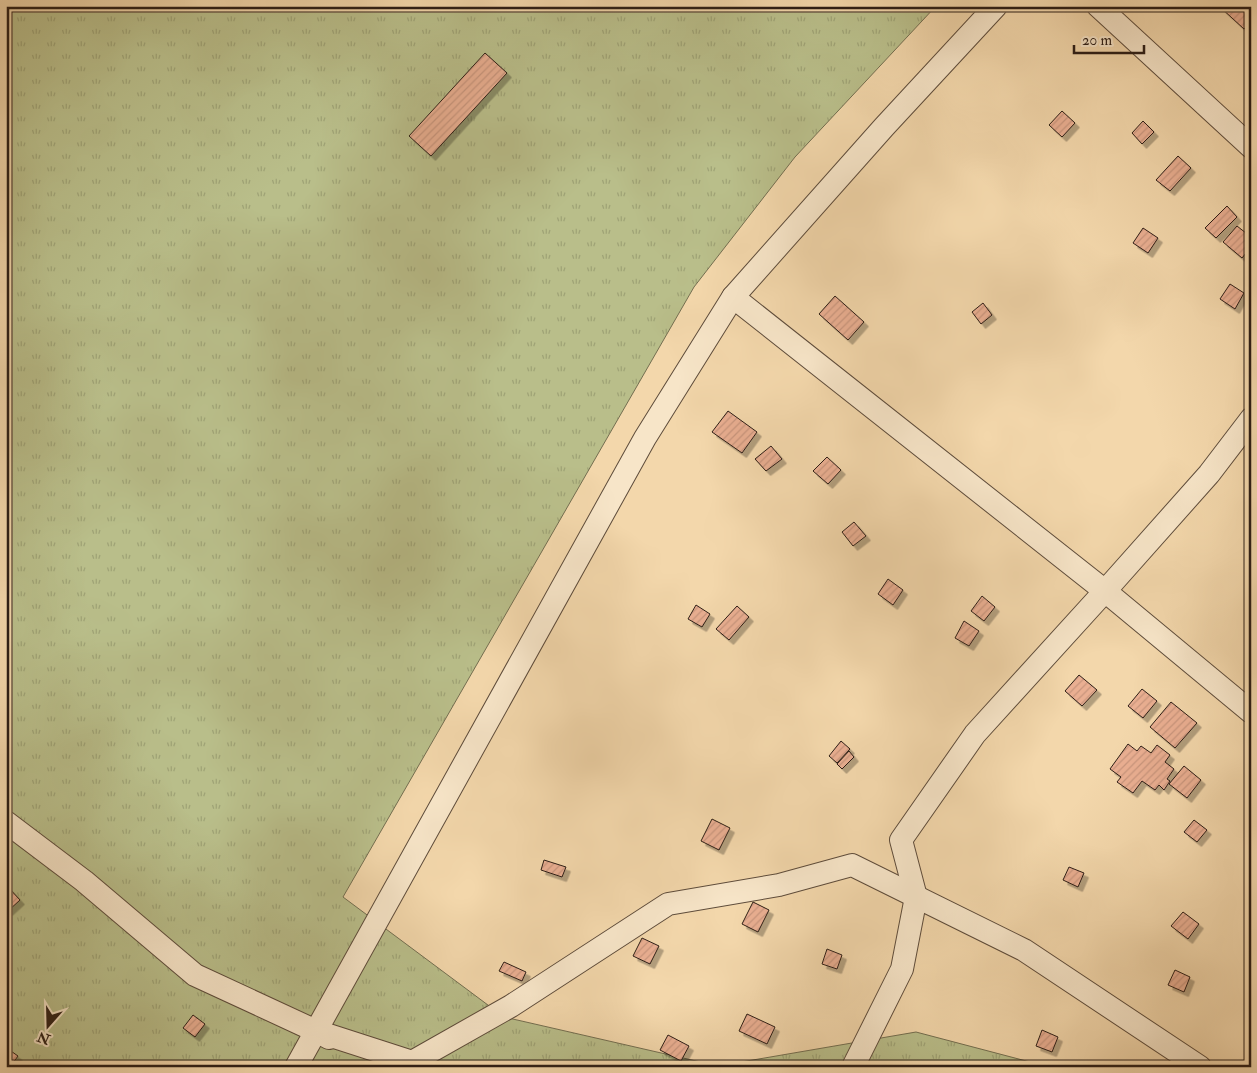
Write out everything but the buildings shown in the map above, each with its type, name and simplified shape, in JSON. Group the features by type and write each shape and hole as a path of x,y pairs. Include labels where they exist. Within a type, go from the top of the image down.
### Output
{"street":[{"path":"296,1067 645,438 733,297 884,127 996,6"},
{"path":"1098,6 1251,147"},
{"path":"733,297 1106,591 1251,712"},
{"path":"853,1067 902,970 916,897 901,840 975,734 1106,591 1208,474 1251,419"},
{"path":"6,822 84,881 195,975 316,1031 380,1067"},
{"path":"316,1031 412,1062 510,1006 668,904 779,885 852,865 1024,950 1200,1067"}],"green space":[{"path":"6,6 936,6 795,157 694,287 343,897 504,1017 718,1066 916,1032 1049,1067 6,1067"}]}
